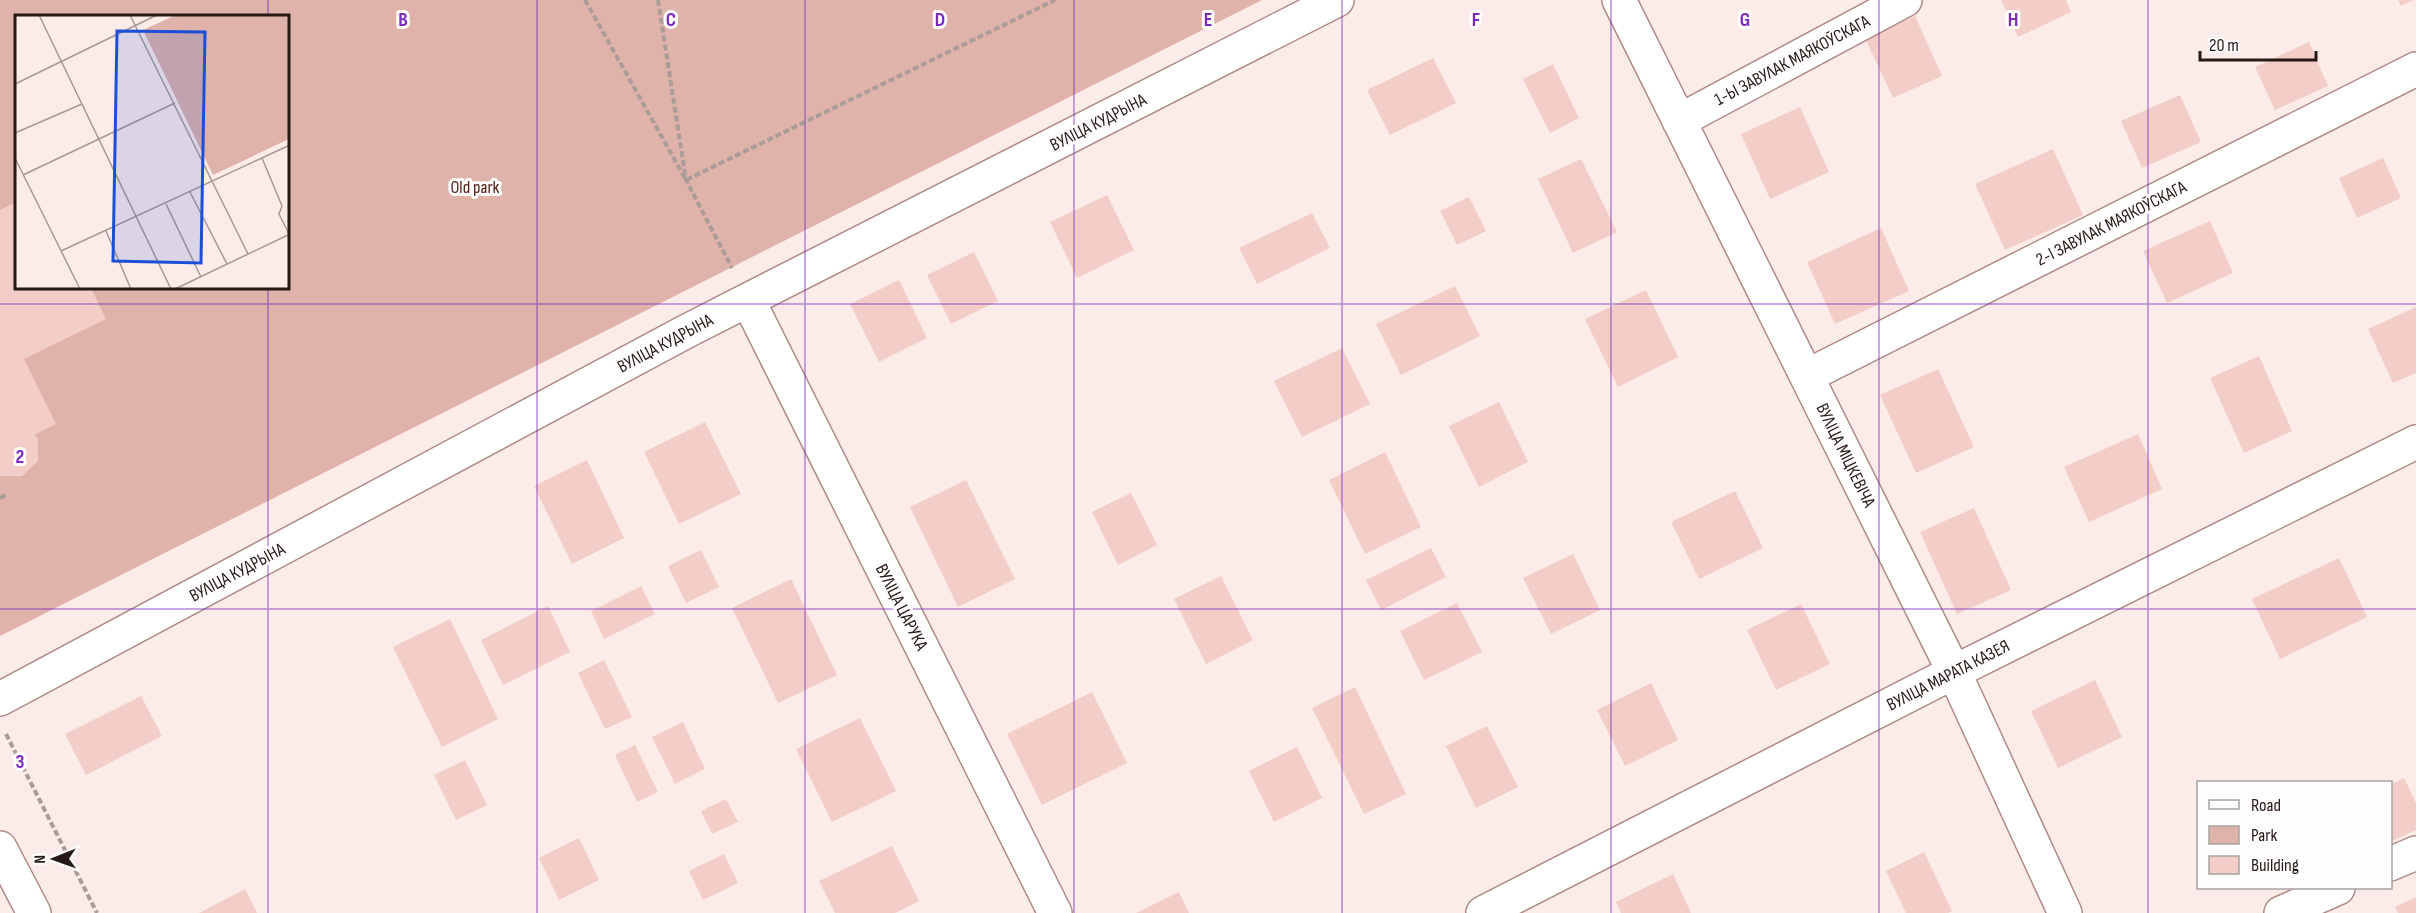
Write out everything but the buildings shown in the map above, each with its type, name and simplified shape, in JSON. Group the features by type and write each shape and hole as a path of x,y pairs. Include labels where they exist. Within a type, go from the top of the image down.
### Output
{"street":[{"name":"ВУЛІЦА КУДРЫНА","path":"0,699 748,300 1337,0"},
{"name":"ВУЛІЦА МІЦКЕВІЧА","path":"1619,0 1954,672 2066,913"},
{"name":"1-Ы ЗАВУЛАК МАЯКОЎСКАГА","path":"1679,121 1905,0"},
{"name":"2-І ЗАВУЛАК МАЯКОЎСКАГА","path":"1807,376 2416,69"},
{"name":"ВУЛІЦА ЦАРУКА","path":"748,300 1055,913"},
{"name":"ВУЛІЦА МАРАТА КАЗЕЯ","path":"1483,913 1954,672 2416,442"},
{"path":"0,848 34,913"},
{"path":"2392,864 2416,853"},
{"path":"2281,913 2336,889"}],"path":[{"path":"585,0 686,180 748,300"},
{"path":"658,0 686,180"},
{"path":"686,180 1055,0"},
{"path":"0,498 6,495"},
{"path":"5,733 97,913"}],"green space":[{"name":"Old park","path":"0,0 1262,0 0,636"}]}
